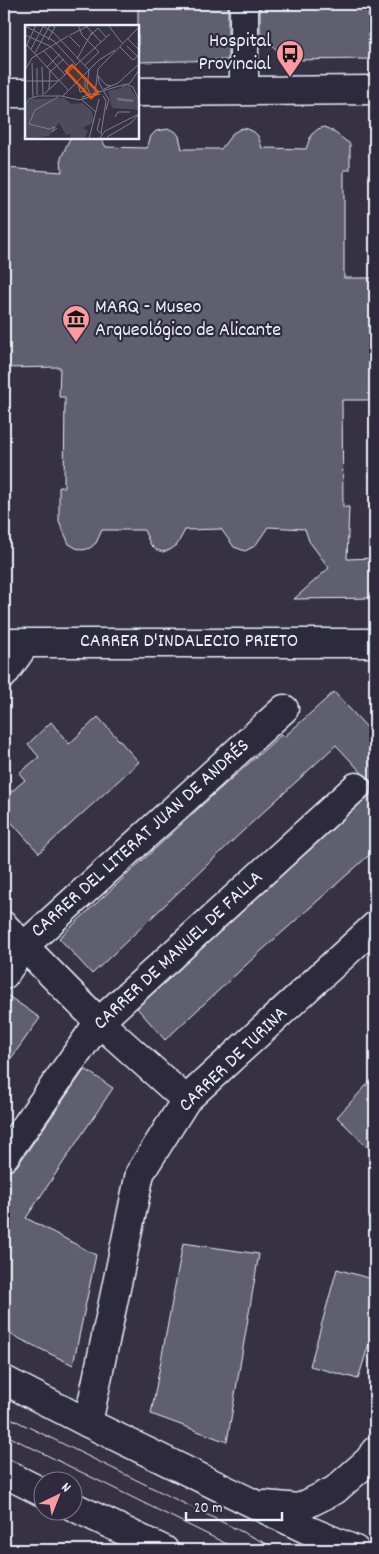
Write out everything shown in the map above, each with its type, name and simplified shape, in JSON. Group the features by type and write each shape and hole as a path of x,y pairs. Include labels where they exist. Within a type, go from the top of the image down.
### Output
{"street":[{"path":"244,4 244,92"},
{"path":"139,92 375,90"},
{"path":"4,93 25,93"},
{"path":"4,674 15,643"},
{"name":"CARRER D'INDALECIO PRIETO","path":"15,643 375,643"},
{"name":"CARRER DEL LITERAT JUAN DE ANDRÉS","path":"4,975 24,946 284,709"},
{"name":"CARRER DE MANUEL DE FALLA","path":"4,1157 99,1022 356,787"},
{"path":"4,926 99,1022 186,1100"},
{"name":"CARRER DE TURINA","path":"88,1423 140,1173 186,1100 375,926"},
{"path":"4,1380 310,1531 355,1550"},
{"path":"257,1504 298,1508 335,1490 369,1460 375,1451"},
{"path":"4,1473 32,1487"},
{"path":"82,1511 164,1550"}],"building":[{"path":"138,4 228,4 228,60 139,62"},
{"path":"260,4 375,4 375,59 286,60 260,32"},
{"path":"324,127 331,130 350,144 350,170 344,170 344,278 375,278 375,400 342,400 343,507 349,507 347,559 375,558 375,598 294,599 329,568 309,541 305,529 268,527 255,546 245,551 234,547 221,529 185,530 177,545 163,552 156,550 150,544 144,530 102,530 96,543 90,548 83,550 69,544 59,521 59,487 64,487 65,397 59,397 60,367 4,368 4,168 62,172 61,158 70,139 102,139 106,147 147,148 151,136 156,131 169,129 175,131 179,136 182,149 221,149 233,133 242,128 254,132 258,136 262,148 306,149 311,135"},
{"path":"334,692 375,736 375,788 367,776 336,745 92,974 59,938 213,795 282,734 284,737"},
{"path":"98,717 139,762 39,853 4,814 4,798 25,780 19,773 39,757 28,744 51,722 69,744"},
{"path":"375,790 375,850 165,1040 137,1008"},
{"path":"4,993 40,1018 4,1068"},
{"path":"85,1069 113,1088 26,1218 96,1255 73,1365 4,1331 4,1174 17,1166"},
{"path":"375,1076 375,1154 337,1117"},
{"path":"183,1243 259,1254 227,1442 151,1414"},
{"path":"337,1269 375,1280 375,1324 358,1379 310,1366"}],"tram line":[{"path":"4,1415 279,1550"},
{"path":"4,1434 239,1550"}],"place":[{"name":"Hospital Provincial","path":"290,78"},
{"name":"MARQ - Museo Arqueológico de Alicante","path":"76,343"}]}
